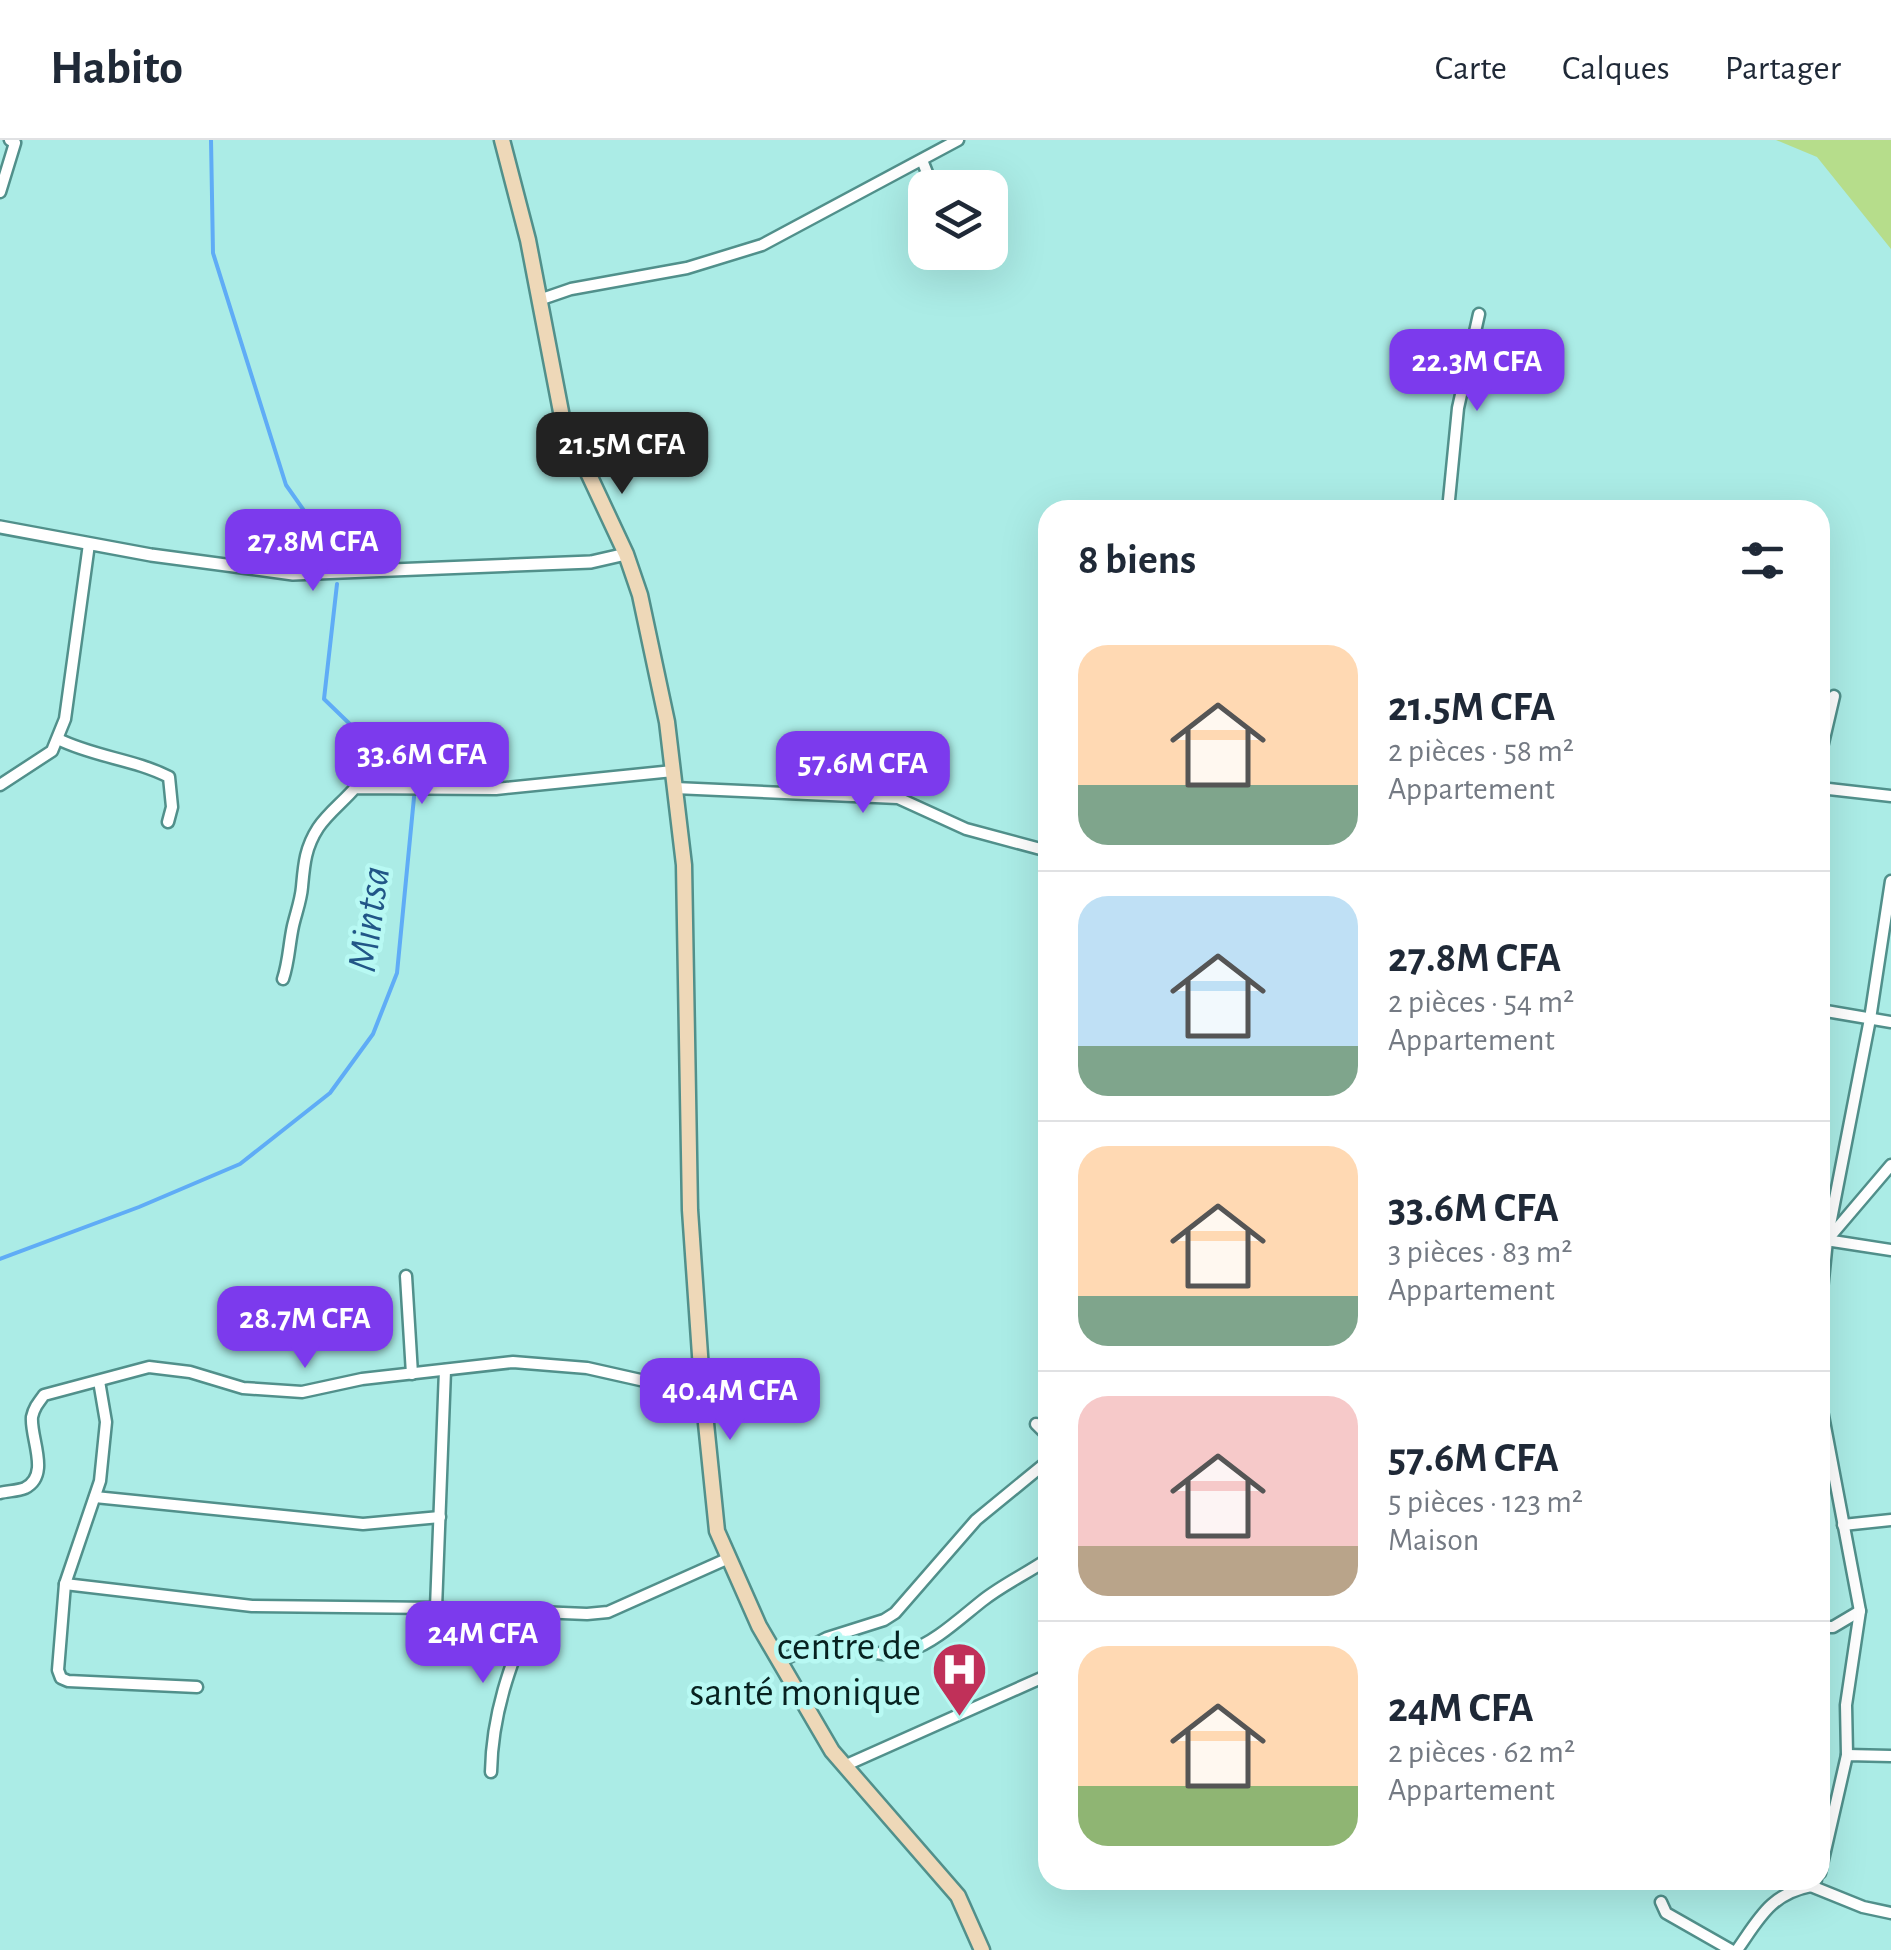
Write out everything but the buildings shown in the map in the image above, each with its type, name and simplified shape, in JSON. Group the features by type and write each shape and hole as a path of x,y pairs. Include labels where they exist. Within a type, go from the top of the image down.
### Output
{"main road":[{"path":"502,140 562,418 626,554 647,626 674,771 684,866 690,1210 717,1531 759,1626 832,1752 958,1896 982,1950"}],"street":[{"path":"539,300 571,289 687,268 762,245 958,140"},
{"path":"0,192 15,141"},
{"path":"922,160 926,170"},
{"path":"1449,500 1458,408 1479,314"},
{"path":"0,527 294,574 592,562 626,554"},
{"path":"0,786 52,751 66,719 89,544"},
{"path":"1830,713 1834,696"},
{"path":"58,739 82,751 169,777 172,807 168,822"},
{"path":"283,979 291,957 290,940 308,848 320,825 355,788 496,789 674,771"},
{"path":"675,788 898,798 966,828 1038,848"},
{"path":"1830,789 1891,796"},
{"path":"1830,1211 1870,1019 1891,881"},
{"path":"1830,1012 1891,1022"},
{"path":"1830,1233 1891,1165"},
{"path":"1830,1241 1891,1250"},
{"path":"406,1276 412,1374"},
{"path":"0,1493 25,1488 35,1479 39,1463 31,1422 44,1395 148,1367 190,1372 243,1388 302,1392 513,1362 587,1368 676,1388 702,1384"},
{"path":"436,1608 445,1370"},
{"path":"99,1381 106,1422 100,1481 65,1584 58,1670 61,1678 68,1681 197,1687"},
{"path":"1830,1455 1860,1611 1846,1705 1847,1755 1830,1830"},
{"path":"781,1661 827,1638 896,1613 976,1520 1038,1470"},
{"path":"96,1497 364,1524 440,1517"},
{"path":"1843,1526 1891,1520"},
{"path":"65,1584 252,1606 608,1612 729,1558"},
{"path":"840,1635 856,1647 878,1655 917,1650 985,1598 1038,1566"},
{"path":"1830,1627 1860,1611"},
{"path":"492,1772 492,1742 506,1674 532,1612"},
{"path":"844,1766 1038,1679"},
{"path":"1847,1755 1891,1756"},
{"path":"1660,1902 1666,1913 1734,1950 1772,1902 1794,1890"},
{"path":"1828,1890 1863,1906 1891,1912"}],"green space":[{"path":"1776,140 1891,140 1891,249 1817,157"}],"waterway":[{"name":"Mintsa","path":"211,140 213,253 286,485 336,556"},
{"name":"Mintsa","path":"0,1259 240,1164 330,1093 373,1034 397,973 415,787 324,699 337,584"}],"place":[{"name":"centre de santé monique","path":"960,1719"}]}
